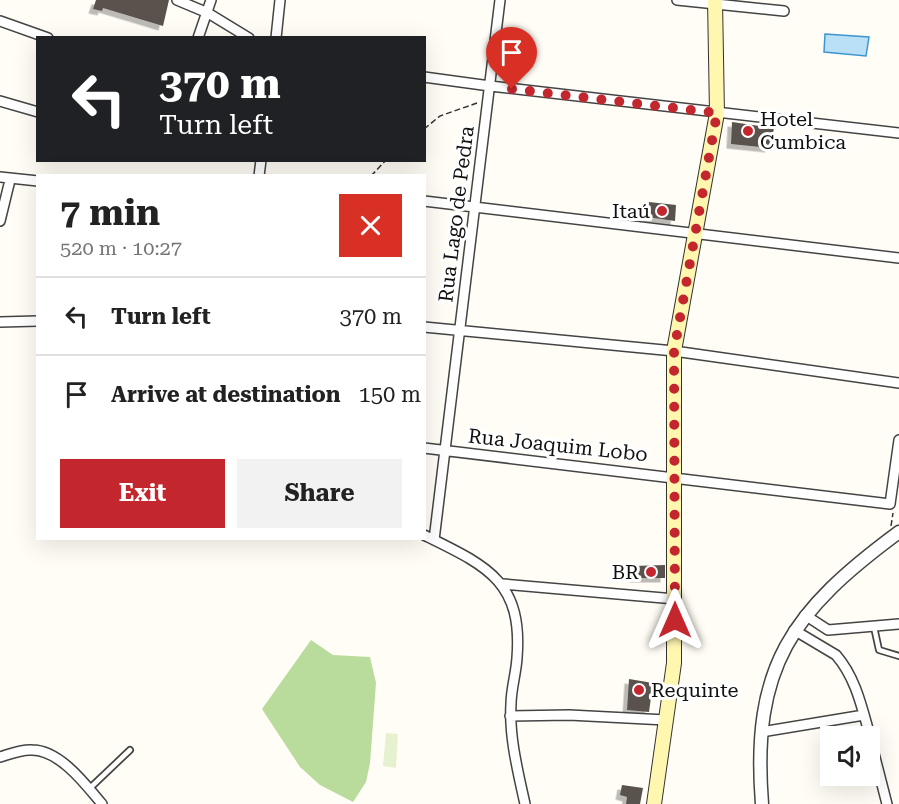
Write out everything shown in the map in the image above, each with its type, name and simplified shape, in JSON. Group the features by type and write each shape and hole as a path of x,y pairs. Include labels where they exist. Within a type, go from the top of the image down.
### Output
{"main road":[{"path":"654,804 674,663 674,351 697,235 717,113 715,2"}],"street":[{"path":"177,0 208,13 246,36"},
{"path":"199,36 211,0"},
{"path":"276,36 280,0"},
{"name":"Rua Lago de Pedra","path":"434,540 500,0"},
{"path":"677,0 784,10"},
{"path":"0,21 42,36"},
{"path":"426,76 490,86 899,133"},
{"path":"0,101 36,111"},
{"path":"0,177 10,180 36,181"},
{"path":"0,221 10,180"},
{"path":"426,201 899,258"},
{"path":"0,322 36,321"},
{"path":"426,327 674,351 899,383"},
{"path":"890,504 899,440"},
{"name":"Rua Joaquim Lobo","path":"426,448 810,492 890,504"},
{"path":"762,804 761,732 776,664 794,630 805,615 899,532"},
{"path":"426,536 474,561 502,584 513,601 517,619 517,659 510,716 525,804"},
{"path":"502,584 675,598"},
{"path":"805,615 818,626 834,631 899,624"},
{"path":"794,630 836,655 847,669 867,726"},
{"path":"828,650 826,640 834,631"},
{"path":"510,716 560,714 666,720"},
{"path":"761,732 864,715"},
{"path":"0,757 33,750 44,752 66,767 90,789 102,804"},
{"path":"880,776 887,804"}],"lane":[{"path":"874,627 879,650 899,656"},
{"path":"90,789 130,750"}],"path":[{"path":"426,127 440,116 488,99"},
{"path":"373,174 384,162"},
{"path":"885,542 882,537 890,531 893,509 890,504"}],"green space":[{"path":"311,640 333,655 370,657 376,683 370,763 366,782 353,802 320,785 300,767 262,709"},
{"path":"386,733 398,734 396,768 383,766"}],"water":[{"path":"825,34 869,37 866,56 824,52"}],"building":[{"path":"96,0 169,0 163,26 103,8 102,11 93,9"},
{"path":"732,122 774,128 770,148 731,144"},
{"name":"Itaú","path":"649,202 676,205 675,221 647,217"},
{"name":"BR","path":"665,565 665,578 634,578 634,566"},
{"name":"Requinte","path":"629,679 653,683 649,712 627,710"},
{"path":"622,785 643,788 640,804 626,804 627,797 620,795"}],"place":[{"name":"Hotel Cumbica","path":"748,131"},
{"name":"Itaú","path":"662,211"},
{"name":"BR","path":"651,572"},
{"name":"Requinte","path":"639,690"}],"route":[{"path":"512,89 717,113 697,235 674,351 672,427 675,620"}]}
